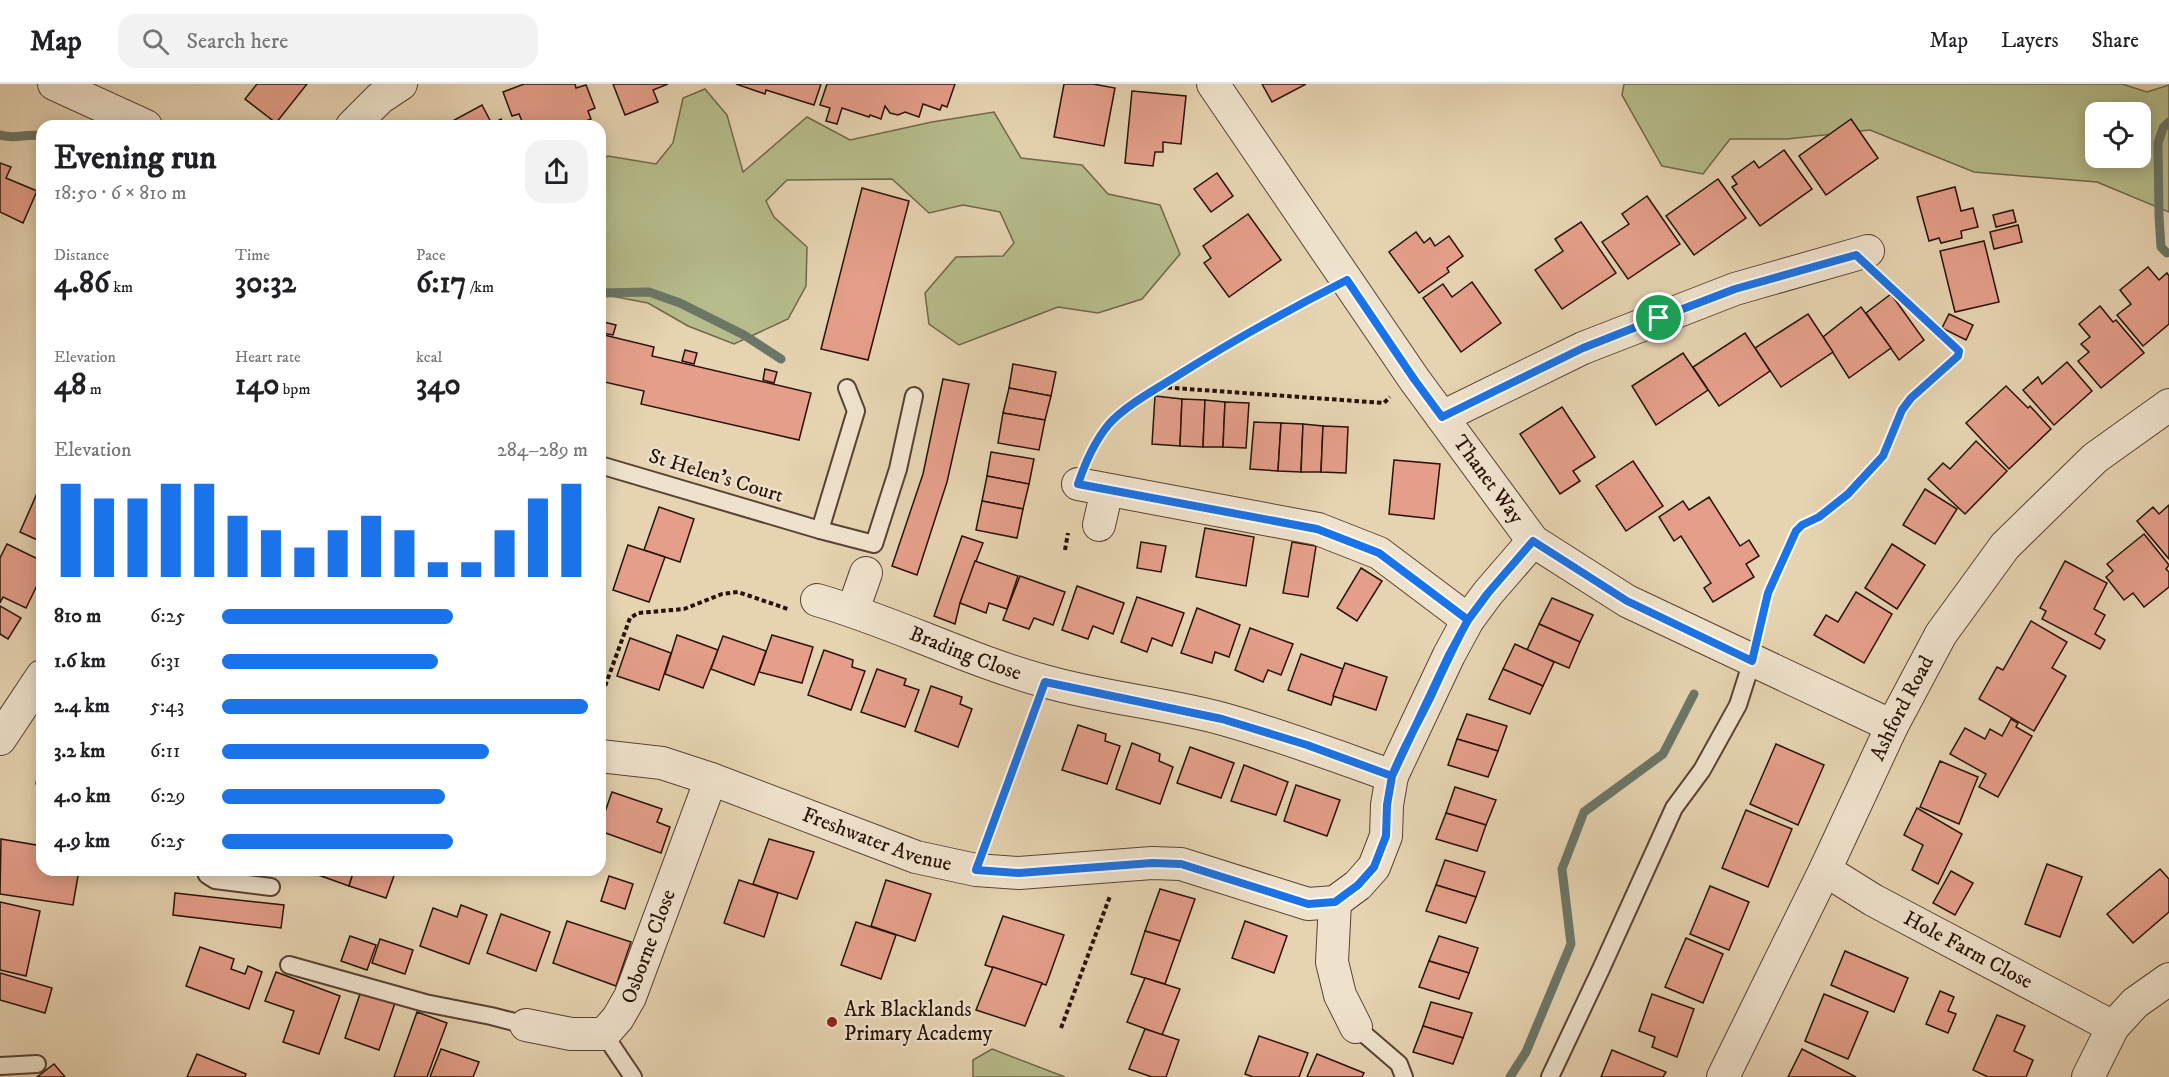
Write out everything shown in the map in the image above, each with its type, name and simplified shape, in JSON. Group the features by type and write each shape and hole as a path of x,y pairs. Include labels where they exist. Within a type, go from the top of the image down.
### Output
{"street":[{"path":"54,84 133,120"},
{"path":"358,120 380,98 401,84"},
{"name":"Thanet Way","path":"1213,84 1414,379 1533,541 1627,601 1892,726"},
{"path":"1442,417 1583,348 1735,289 1862,253"},
{"name":"Ashford Road","path":"1724,1077 1892,726 1941,634 2005,546 2095,458 2169,405"},
{"path":"1099,525 1092,487 1317,529 1379,553 1468,620"},
{"path":"1356,1027 1340,995 1332,962 1335,902 1358,885 1374,867 1386,836 1387,805 1392,776 1468,620 1533,541"},
{"path":"853,610 866,573"},
{"name":"Brading Close","path":"817,600 853,610 1045,682 1222,719 1307,745 1392,776"},
{"path":"0,739 36,685"},
{"name":"Freshwater Avenue","path":"606,757 662,763 711,779 916,857 976,870 1019,873 1152,863 1181,864 1308,904 1335,902"},
{"name":"Osborne Close","path":"604,1034 618,1018 630,997 711,779"},
{"name":"Hole Farm Close","path":"1825,870 1873,900 2113,1027"},
{"path":"2088,1077 2113,1027 2135,1004 2169,979"},
{"path":"526,1026 571,1034 604,1034"}],"lane":[{"path":"820,530 856,411 847,388"},
{"name":"St Helen's Court","path":"606,467 874,544 898,469 914,396"},
{"path":"1550,1077 1674,808 1702,770 1738,705 1752,661"},
{"path":"209,876 215,880 271,887"},
{"path":"289,965 425,1003 491,1016 526,1026"},
{"path":"1356,1027 1399,1064 1404,1077"},
{"path":"604,1034 633,1077"},
{"path":"0,1066 37,1064"}],"path":[{"path":"1752,661 1768,593 1796,531 1802,525 1819,517 1848,494 1883,456 1902,410 1911,398 1958,356 1959,351 1862,253"},
{"path":"1065,550 1092,487 1088,455 1110,423 1160,387 1289,309 1347,280"},
{"path":"1160,387 1384,403 1414,379"},
{"path":"606,684 630,618 638,613 684,609 722,594 738,592 788,609 817,600"},
{"path":"976,870 1045,682"},
{"path":"1061,1028 1121,865"}],"green space":[{"path":"1624,84 2122,84 2147,92 2169,85 2169,212 2097,182 1974,172 1870,130 1787,139 1730,139 1703,174 1662,166 1622,95"},
{"path":"705,89 727,115 743,172 807,117 850,140 932,122 994,112 1021,158 1082,165 1108,194 1160,205 1180,254 1142,299 1098,313 1058,307 959,345 929,324 925,293 956,257 1003,256 1014,243 1000,212 963,205 929,213 892,179 787,180 766,201 774,217 807,247 806,286 788,319 734,344 688,326 648,303 606,295 606,157 656,164 673,143 683,98"},
{"path":"992,1049 1065,1077 973,1077 973,1060"}],"building":[{"path":"257,84 307,84 278,120 272,120 245,99"},
{"path":"524,84 575,84 576,88 586,85 595,108 588,111 591,119 588,120 522,120 519,114 512,116 503,92"},
{"path":"613,84 668,84 653,90 658,102 625,115"},
{"path":"736,84 821,84 814,105 766,90 765,94"},
{"path":"827,84 955,84 947,107 942,105 940,110 923,104 919,117 905,112 898,115 890,113 885,106 881,119 842,108 837,124 826,121 830,108 820,105"},
{"path":"1064,84 1093,84 1115,88 1104,146 1054,137"},
{"path":"1262,84 1306,84 1272,102"},
{"path":"1132,91 1186,96 1181,144 1163,142 1163,152 1155,152 1153,166 1125,163"},
{"path":"482,105 490,120 454,120"},
{"path":"1851,119 1878,158 1826,195 1799,156"},
{"path":"1784,150 1812,189 1760,226 1732,187 1737,184 1732,177 1754,161 1759,168"},
{"path":"0,163 11,167 6,178 36,191 36,193 23,223 0,212"},
{"path":"1217,173 1233,196 1211,212 1194,189"},
{"path":"1718,179 1746,218 1694,255 1666,216"},
{"path":"1955,187 1961,211 1973,208 1978,227 1961,231 1962,238 1941,243 1939,238 1929,241 1917,197"},
{"path":"862,188 909,201 868,360 821,349"},
{"path":"1647,196 1680,244 1628,279 1602,242 1629,224 1622,214"},
{"path":"2013,210 2016,222 1996,227 1993,215"},
{"path":"1248,214 1281,260 1229,297 1204,263 1211,258 1203,246"},
{"path":"1581,222 1616,273 1562,309 1535,270 1563,251 1555,239"},
{"path":"2018,225 2022,242 1994,249 1990,232"},
{"path":"1416,232 1424,243 1430,238 1435,246 1449,236 1463,256 1447,268 1449,272 1419,293 1389,252"},
{"path":"1984,241 1999,302 1955,312 1940,251"},
{"path":"2148,267 2159,280 2167,273 2169,276 2169,324 2143,346 2117,315 2131,304 2120,290"},
{"path":"1472,282 1501,323 1461,352 1423,298 1443,284 1452,297"},
{"path":"1891,294 1924,340 1899,360 1866,313"},
{"path":"2100,306 2113,322 2116,320 2144,353 2101,388 2078,361 2089,352 2081,344 2090,337 2079,324"},
{"path":"1861,307 1891,348 1849,378 1823,337"},
{"path":"1808,314 1833,352 1781,387 1755,348"},
{"path":"1949,314 1973,325 1966,340 1942,328"},
{"path":"606,322 616,325 613,335 606,334"},
{"path":"1745,333 1770,371 1719,406 1693,367"},
{"path":"606,335 654,347 652,356 811,393 799,440 641,404 644,391 606,382"},
{"path":"685,350 697,353 694,364 682,361"},
{"path":"1683,353 1708,390 1656,425 1632,386"},
{"path":"2067,362 2092,391 2054,425 2023,390 2038,377 2042,384"},
{"path":"1013,364 1056,372 1051,396 1009,388"},
{"path":"765,369 777,372 774,383 763,380"},
{"path":"943,379 969,384 947,482 917,575 892,566 923,474"},
{"path":"2006,386 2028,408 2030,406 2051,429 2009,469 1966,423"},
{"path":"1009,388 1051,396 1045,420 1003,413"},
{"path":"1155,396 1182,399 1180,446 1152,444"},
{"path":"1182,399 1205,400 1203,447 1180,446"},
{"path":"1205,400 1225,402 1223,447 1203,447"},
{"path":"1225,402 1249,403 1246,448 1223,447"},
{"path":"1562,407 1595,457 1573,471 1580,481 1560,494 1520,434"},
{"path":"1003,413 1045,420 1039,450 998,443"},
{"path":"1254,422 1281,423 1278,471 1250,469"},
{"path":"1281,423 1303,424 1301,472 1278,471"},
{"path":"1303,424 1323,426 1321,472 1301,472"},
{"path":"1323,426 1348,427 1346,473 1321,472"},
{"path":"1976,441 2007,471 1965,514 1928,479 1943,463 1950,469"},
{"path":"991,452 1034,459 1029,484 987,476"},
{"path":"1394,460 1440,464 1434,519 1389,514"},
{"path":"1633,461 1663,506 1626,531 1596,486"},
{"path":"987,476 1029,484 1023,509 982,501"},
{"path":"1925,489 1957,509 1935,544 1903,525"},
{"path":"36,496 36,539 20,532"},
{"path":"1709,497 1740,546 1749,540 1759,556 1746,564 1754,577 1713,602 1704,588 1711,583 1681,536 1674,541 1659,517 1683,501 1689,510"},
{"path":"982,501 1023,509 1017,538 976,530"},
{"path":"2169,505 2169,559 2137,521 2153,507 2159,514"},
{"path":"659,507 694,519 680,562 644,550"},
{"path":"1205,528 1254,537 1246,586 1196,577"},
{"path":"2144,534 2169,565 2166,569 2169,572 2169,587 2144,607 2133,593 2124,600 2106,577 2113,571 2107,564"},
{"path":"962,536 983,543 960,603 955,624 934,616"},
{"path":"1141,542 1166,546 1161,572 1137,568"},
{"path":"1292,542 1316,546 1308,597 1283,593"},
{"path":"7,544 36,558 36,587 26,608 3,597 0,603 0,558"},
{"path":"1892,544 1925,565 1897,609 1865,588"},
{"path":"628,545 665,557 649,602 613,590"},
{"path":"975,561 1018,576 1007,609 989,603 986,613 960,603"},
{"path":"2065,561 2107,583 2094,609 2105,615 2095,634 2105,640 2100,649 2042,619 2046,611 2040,608"},
{"path":"1361,568 1382,581 1357,621 1337,608"},
{"path":"1020,576 1065,592 1053,625 1034,618 1029,629 1003,620"},
{"path":"1077,586 1124,603 1113,634 1093,626 1088,639 1062,630"},
{"path":"1856,592 1892,614 1864,663 1814,635 1826,615 1838,622"},
{"path":"1137,597 1184,613 1172,646 1152,638 1147,652 1121,642"},
{"path":"1552,598 1593,615 1580,642 1539,624"},
{"path":"0,606 21,618 8,639 0,634"},
{"path":"1197,608 1240,625 1229,657 1215,652 1212,663 1181,653"},
{"path":"2031,621 2067,642 2052,668 2066,676 2034,731 1979,699 1997,667 2003,670"},
{"path":"1539,624 1580,642 1569,668 1527,650"},
{"path":"1250,628 1293,644 1281,675 1268,670 1263,682 1235,670"},
{"path":"677,635 718,650 703,688 665,674"},
{"path":"772,635 813,647 802,683 759,672"},
{"path":"723,636 766,651 754,685 711,669"},
{"path":"630,638 671,653 659,690 617,676"},
{"path":"1515,644 1554,662 1543,686 1503,669"},
{"path":"824,650 853,660 852,667 865,671 851,710 808,695"},
{"path":"1301,654 1343,669 1331,705 1288,690"},
{"path":"1345,663 1387,677 1376,710 1333,696"},
{"path":"877,669 906,679 904,685 919,690 905,727 861,712"},
{"path":"1503,669 1543,686 1530,714 1489,699"},
{"path":"931,686 962,697 960,704 972,709 958,747 915,731"},
{"path":"1467,714 1507,726 1498,751 1457,739"},
{"path":"2011,719 2018,723 2016,727 2032,736 1998,797 1979,787 1986,774 1950,754 1965,728 1985,739 1990,729 2002,736"},
{"path":"1078,725 1106,734 1105,741 1120,746 1107,784 1062,770"},
{"path":"1457,739 1498,751 1488,777 1448,765"},
{"path":"1132,743 1160,754 1159,761 1173,767 1160,804 1116,789"},
{"path":"1776,744 1824,765 1798,825 1750,804"},
{"path":"1190,747 1234,763 1221,798 1177,783"},
{"path":"1940,761 1978,777 1959,824 1920,807"},
{"path":"1244,765 1288,782 1276,815 1231,801"},
{"path":"1296,785 1340,800 1327,836 1284,821"},
{"path":"1455,787 1496,800 1486,825 1446,813"},
{"path":"612,792 662,809 657,822 670,827 661,853 606,833 606,809"},
{"path":"1917,808 1962,834 1938,884 1912,870 1923,845 1904,835"},
{"path":"1746,810 1792,829 1768,887 1722,868"},
{"path":"1446,813 1486,825 1477,851 1436,839"},
{"path":"1,839 36,845 36,876 78,876 73,905 0,894"},
{"path":"769,839 814,852 797,899 753,884"},
{"path":"1445,860 1485,872 1476,897 1436,885"},
{"path":"2047,864 2082,877 2060,937 2025,924"},
{"path":"2160,869 2169,879 2169,912 2133,943 2107,914"},
{"path":"1951,871 1973,883 1955,915 1933,903"},
{"path":"324,876 352,876 349,886"},
{"path":"352,876 394,876 386,898 349,886"},
{"path":"609,876 633,884 625,909 601,901"},
{"path":"739,880 778,893 764,937 724,923"},
{"path":"886,880 931,894 915,941 871,926"},
{"path":"1436,885 1476,897 1466,923 1426,911"},
{"path":"1710,886 1749,902 1729,950 1690,934"},
{"path":"1160,889 1195,899 1180,941 1145,931"},
{"path":"175,893 284,905 281,928 173,915"},
{"path":"0,902 40,911 26,976 0,970"},
{"path":"461,905 487,915 469,964 420,946 433,908 457,917"},
{"path":"501,914 550,932 536,971 487,953"},
{"path":"1003,916 1064,935 1046,985 985,965"},
{"path":"567,921 631,942 616,986 553,963"},
{"path":"1245,921 1287,936 1274,973 1232,958"},
{"path":"856,922 896,935 881,979 841,965"},
{"path":"1145,931 1180,941 1165,984 1131,974"},
{"path":"350,936 376,945 367,970 341,961"},
{"path":"1439,936 1478,948 1469,973 1429,961"},
{"path":"1686,938 1723,954 1703,1003 1665,987"},
{"path":"380,939 413,950 405,974 372,963"},
{"path":"200,947 234,959 231,969 245,974 248,966 262,972 249,1009 186,986"},
{"path":"1845,951 1908,978 1894,1012 1831,985"},
{"path":"1429,961 1469,973 1459,999 1419,987"},
{"path":"993,967 1042,983 1025,1026 976,1010"},
{"path":"276,972 340,996 319,1054 283,1042 294,1011 265,1001"},
{"path":"0,973 52,988 45,1013 0,1000"},
{"path":"1145,978 1180,989 1162,1035 1127,1022"},
{"path":"361,991 395,1003 379,1050 345,1038"},
{"path":"1940,991 1954,997 1948,1011 1956,1014 1948,1033 1926,1024"},
{"path":"1652,994 1694,1009 1677,1057 1652,1047 1655,1037 1639,1031"},
{"path":"1824,994 1868,1012 1848,1059 1805,1041"},
{"path":"1431,1002 1472,1013 1463,1038 1423,1026"},
{"path":"417,1012 447,1023 427,1077 394,1077"},
{"path":"1997,1015 2025,1026 2014,1051 2033,1060 2026,1077 1988,1077 1973,1070"},
{"path":"1423,1026 1463,1038 1453,1064 1413,1052"},
{"path":"1145,1029 1179,1040 1166,1077 1152,1077 1129,1069"},
{"path":"1259,1036 1308,1053 1299,1077 1253,1077 1245,1074"},
{"path":"441,1049 479,1062 473,1077 430,1077"},
{"path":"1802,1049 1856,1077 1788,1077"},
{"path":"1612,1050 1666,1072 1663,1077 1601,1077"},
{"path":"197,1054 246,1074 245,1077 187,1077"},
{"path":"1317,1054 1364,1073 1362,1077 1307,1077"},
{"path":"54,1064 65,1077 37,1077"}],"waterway":[{"path":"2167,253 2161,247 2158,143 2163,128 2169,122"},
{"path":"0,135 11,137 36,135"},
{"path":"606,293 649,292 680,303 744,335 781,359"},
{"path":"1510,1077 1526,1052 1571,944 1562,869 1584,812 1663,754 1694,694"}],"place":[{"name":"Ark Blacklands Primary Academy","path":"832,1022"}],"route":[{"path":"1659,318 1583,348 1442,417 1347,280 1289,309 1211,355 1149,393 1110,423 1088,455 1078,484 1317,529 1379,553 1468,620 1449,655 1431,697 1405,744 1392,776 1307,745 1222,719 1045,682 976,870 1019,873 1152,863 1181,864 1308,904 1335,902 1358,885 1374,867 1386,836 1387,805 1392,776 1405,744 1431,697 1449,655 1468,620 1533,541 1627,601 1752,661 1768,593 1796,531 1802,525 1819,517 1848,494 1883,456 1902,410 1911,398 1958,356 1959,351 1856,255 1735,289 1659,318"}]}
